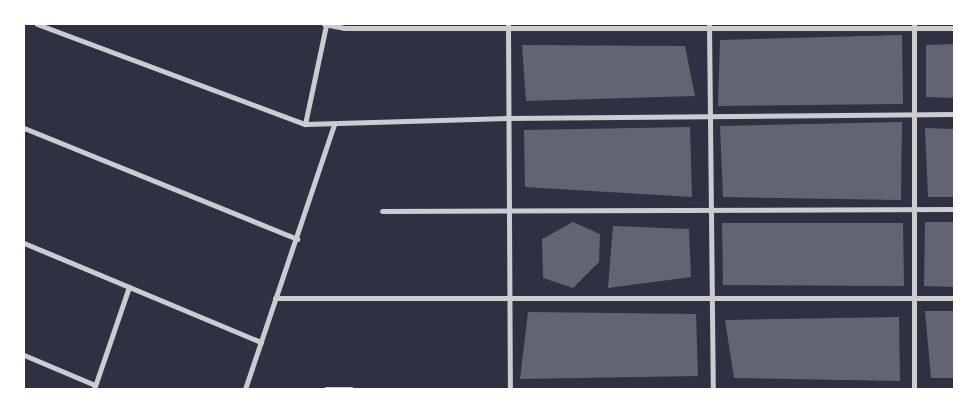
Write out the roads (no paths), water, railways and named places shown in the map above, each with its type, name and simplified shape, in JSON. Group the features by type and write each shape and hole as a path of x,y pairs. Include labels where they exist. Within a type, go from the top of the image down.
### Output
{"street":[{"path":"37,24 305,124 334,125 508,118 954,114"},
{"path":"305,124 325,24 710,30 914,26 954,28"},
{"path":"710,24 709,116 713,389"},
{"path":"508,26 510,389"},
{"path":"914,26 912,113 914,389"},
{"path":"245,389 334,125"},
{"path":"24,128 297,239"},
{"path":"382,211 954,210"},
{"path":"24,243 261,342"},
{"path":"24,355 94,387 129,287"},
{"path":"275,298 510,301 954,298"},
{"path":"326,389 351,389"}]}
